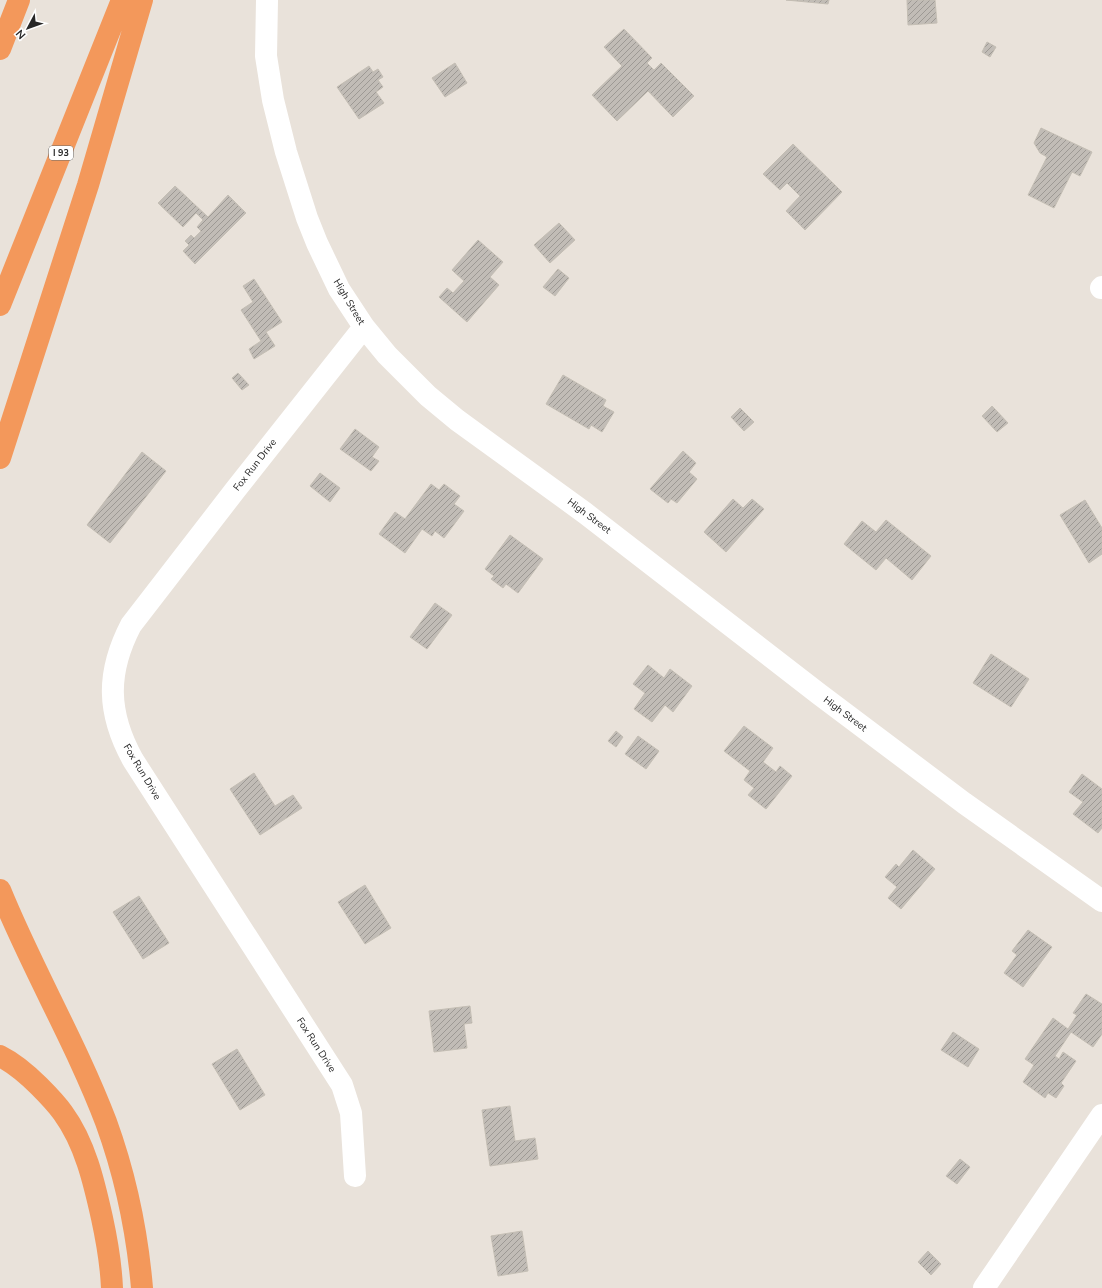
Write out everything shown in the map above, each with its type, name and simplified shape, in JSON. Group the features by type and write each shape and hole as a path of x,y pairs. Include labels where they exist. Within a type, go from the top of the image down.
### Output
{"highway":[{"path":"0,49 20,0"},
{"name":"I 93","path":"0,305 122,0"},
{"path":"0,458 88,185 142,0"},
{"path":"0,890 80,1062 105,1122 118,1159 135,1225 142,1288"},
{"path":"0,1056 20,1069 46,1093 63,1112 74,1131 86,1159 99,1205 106,1240 112,1288"}],"street":[{"name":"High Street","path":"267,0 266,56 273,100 286,152 307,218 339,289 364,327 387,355 405,374 448,413 585,513 813,690 964,803 1102,901"},
{"name":"Fox Run Drive","path":"355,1176 350,1113 342,1085 133,760 121,737 117,725 113,700 113,687 116,661 131,626 236,489 364,327"},
{"path":"984,1288 1102,1115"}],"building":[{"path":"786,0 829,0 828,4"},
{"path":"907,0 935,0 937,23 908,25"},
{"path":"624,29 652,58 647,63 654,70 661,63 694,96 673,117 648,91 617,121 592,95 622,66 604,47"},
{"path":"987,42 996,47 990,57 982,52"},
{"path":"455,63 467,83 445,97 432,78"},
{"path":"369,66 373,72 378,69 383,77 378,80 383,87 376,92 384,103 359,119 337,87"},
{"path":"1041,128 1092,152 1080,176 1072,172 1054,208 1028,195 1047,157 1040,153 1034,143"},
{"path":"793,144 842,192 805,230 786,211 800,196 787,183 780,190 763,174"},
{"path":"175,186 208,217 228,195 246,213 195,264 183,251 189,245 185,241 191,235 194,238 201,231 197,227 203,220 196,213 183,227 158,203"},
{"path":"559,223 575,240 550,263 534,245"},
{"path":"478,240 503,262 490,277 499,285 467,322 439,297 447,288 453,293 464,281 452,270"},
{"path":"558,269 569,278 555,296 543,287"},
{"path":"254,279 282,322 266,332 275,346 254,359 249,349 261,341 241,310 253,302 243,286"},
{"path":"238,373 249,385 242,390 232,378"},
{"path":"563,375 606,400 603,406 614,412 602,432 591,425 589,429 546,404"},
{"path":"992,406 1008,423 997,432 982,416"},
{"path":"740,408 754,422 744,431 731,417"},
{"path":"355,429 379,447 372,457 379,461 371,471 340,449"},
{"path":"683,451 696,463 689,472 697,479 677,503 671,499 668,503 650,489"},
{"path":"142,452 166,471 110,543 87,525"},
{"path":"320,473 340,488 330,502 310,486"},
{"path":"431,484 439,490 444,484 460,496 454,504 464,511 444,538 435,531 432,536 422,529 405,553 379,534 395,512 405,519"},
{"path":"733,499 743,508 752,499 764,509 726,552 704,532"},
{"path":"1085,500 1102,528 1102,554 1089,563 1060,515"},
{"path":"886,520 931,556 912,580 886,558 876,570 844,544 862,521 876,532"},
{"path":"510,535 543,559 518,593 506,584 503,588 491,579 494,576 485,569"},
{"path":"435,603 452,615 427,649 410,637"},
{"path":"991,654 1029,679 1011,707 973,683"},
{"path":"648,665 664,678 670,669 692,686 673,712 665,705 652,722 634,709 645,693 633,684"},
{"path":"744,726 773,748 763,762 776,772 780,766 792,776 766,809 748,795 754,788 744,780 750,771 724,751"},
{"path":"616,731 623,737 616,747 608,741"},
{"path":"638,736 659,751 646,769 625,754"},
{"path":"254,773 275,806 293,795 302,808 260,835 230,789"},
{"path":"1082,774 1102,789 1102,828 1098,833 1073,814 1083,802 1069,792"},
{"path":"913,850 935,869 901,909 888,898 897,887 885,877 896,864 899,867"},
{"path":"365,885 391,928 365,944 338,902"},
{"path":"139,896 169,943 143,959 113,912"},
{"path":"1028,930 1052,947 1023,987 1004,973 1017,955 1012,951"},
{"path":"1086,994 1102,1004 1102,1034 1093,1047 1071,1032 1055,1056 1059,1059 1063,1052 1076,1061 1061,1083 1064,1086 1056,1098 1048,1093 1045,1098 1023,1082 1034,1065 1025,1059 1053,1018 1068,1029 1077,1015 1073,1013"},
{"path":"470,1006 472,1023 464,1024 467,1048 434,1052 429,1011"},
{"path":"953,1032 979,1049 968,1067 941,1050"},
{"path":"237,1049 265,1095 240,1110 212,1064"},
{"path":"510,1106 515,1141 535,1138 538,1159 490,1166 482,1110"},
{"path":"960,1159 970,1167 957,1184 946,1176"},
{"path":"522,1231 528,1271 498,1276 491,1236"},
{"path":"928,1251 941,1264 931,1275 918,1262"}]}
